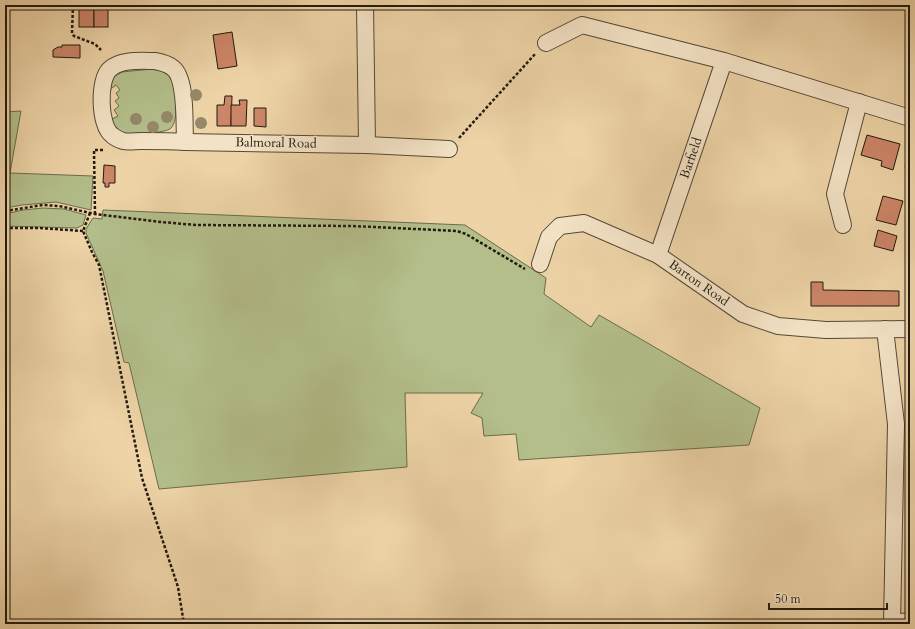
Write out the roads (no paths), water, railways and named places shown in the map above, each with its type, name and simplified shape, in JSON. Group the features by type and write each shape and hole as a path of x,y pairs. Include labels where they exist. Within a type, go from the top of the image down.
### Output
{"street":[{"path":"365,5 367,145"},
{"path":"546,43 582,24 724,61 910,118"},
{"name":"Balmoral Road","path":"185,142 182,88 180,78 173,68 155,61 126,62 116,64 110,69 105,75 102,95 105,124 107,130 112,135 123,141 367,145 449,149"},
{"name":"Barfield","path":"658,255 724,61"},
{"path":"843,225 835,194 859,102"},
{"name":"Barton Road","path":"540,264 549,238 560,226 584,223 658,255 743,314 778,326 826,330 910,329"},
{"path":"885,329 896,424 892,624 910,621"}]}
